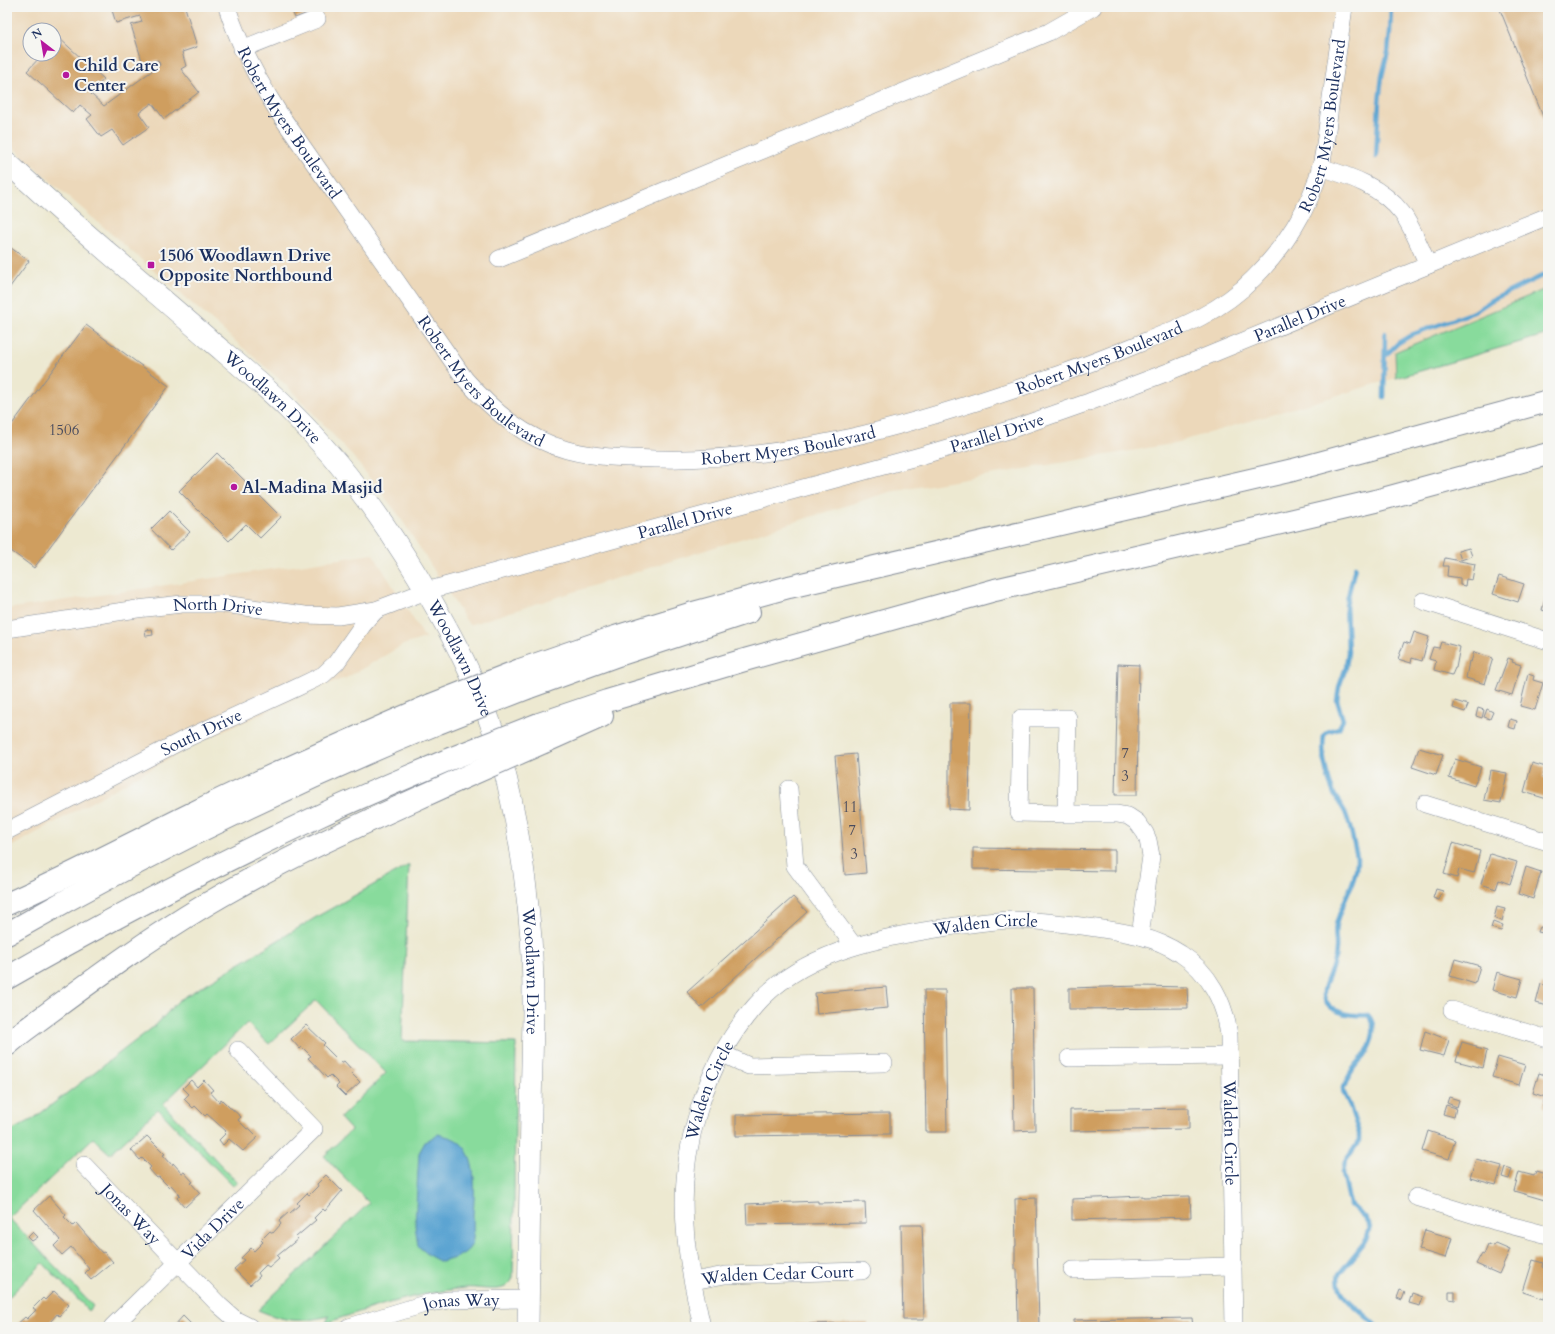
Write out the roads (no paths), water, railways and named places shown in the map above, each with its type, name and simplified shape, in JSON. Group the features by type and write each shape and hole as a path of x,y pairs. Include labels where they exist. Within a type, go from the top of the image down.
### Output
{"highway":[{"path":"7,904 48,886 293,765 434,714 524,679 618,655 706,626 995,539 1293,470 1548,401"},
{"path":"7,1045 118,962 162,932 235,888 331,838 456,781 541,733 608,701 748,659 995,590 1375,501 1548,454"},
{"path":"7,934 201,830 302,782 434,714"},
{"path":"7,978 125,912 319,816 450,760 541,733"}],"main road":[{"name":"Woodlawn Drive","path":"7,162 289,410 323,446 360,490 393,536 458,649 484,706 500,756 513,809 523,868 531,940 532,1021 528,1327"}],"street":[{"name":"Robert Myers Boulevard","path":"227,7 242,48 256,76 279,113 465,379 496,412 518,428 545,442 567,450 623,458 682,460 723,458 815,446 907,424 1083,366 1202,318 1228,300 1253,279 1275,255 1293,229 1308,202 1320,167 1327,133 1344,7"},
{"path":"499,259 1048,32 1093,7"},
{"path":"242,48 317,19"},
{"path":"1320,167 1343,174 1364,183 1381,193 1391,202 1402,213 1412,230 1428,265"},
{"name":"Parallel Drive","path":"426,591 905,461 1012,429 1168,372 1548,216"},
{"name":"North Drive","path":"7,629 182,604 223,604 305,615 338,616 376,610 426,591"},
{"path":"1423,601 1548,641"},
{"name":"South Drive","path":"7,831 181,741 323,675 336,663 362,626 376,610"},
{"path":"1066,814 1068,718 1021,718 1019,813 1066,814 1117,814 1128,816 1137,822 1145,833 1151,856 1140,936"},
{"path":"789,789 795,866 854,946"},
{"path":"1425,804 1548,842"},
{"name":"Walden Circle","path":"702,1327 693,1282 685,1226 684,1190 686,1169 697,1117 708,1088 723,1054 747,1016 773,988 813,963 854,946 908,933 974,923 1012,920 1066,923 1140,936 1158,942 1182,954 1200,970 1216,991 1226,1015 1230,1056 1234,1327"},
{"path":"1452,1010 1548,1039"},
{"name":"Vida Drive","path":"112,1327 314,1129 238,1050"},
{"path":"723,1054 749,1066 884,1063"},
{"path":"1068,1058 1230,1056"},
{"name":"Jonas Way","path":"84,1165 219,1305 236,1320 250,1327"},
{"path":"1416,1198 1548,1235"},
{"path":"1072,1270 1233,1266"},
{"name":"Walden Cedar Court","path":"693,1282 724,1275 862,1271"},
{"name":"Jonas Way","path":"349,1327 428,1303 449,1300 529,1299"}],"water":[{"path":"438,1134 454,1139 463,1146 472,1163 474,1174 472,1244 462,1254 441,1262 430,1256 418,1246 415,1225 419,1153 425,1142"}],"waterway":[{"path":"1376,157 1379,102 1382,76 1388,52 1391,7"},
{"path":"1385,356 1398,343 1413,334 1474,312 1492,300 1548,273"},
{"path":"1384,397 1385,333"},
{"path":"1355,567 1346,605 1348,652 1346,667 1339,687 1337,700 1343,720 1339,728 1329,731 1324,735 1323,750 1329,780 1334,794 1344,810 1357,859 1352,885 1336,925 1335,956 1332,968 1325,984 1324,996 1330,1007 1342,1013 1368,1015 1373,1024 1373,1035 1369,1046 1364,1056 1351,1073 1343,1091 1359,1133 1359,1141 1345,1162 1343,1173 1350,1204 1365,1218 1370,1227 1363,1244 1339,1274 1338,1282 1345,1297 1351,1304 1377,1327"}],"place":[{"name":"Child Care Center","path":"66,75"},
{"name":"1506 Woodlawn Drive Opposite Northbound","path":"151,265"},
{"name":"Al-Madina Masjid","path":"234,487"}]}
